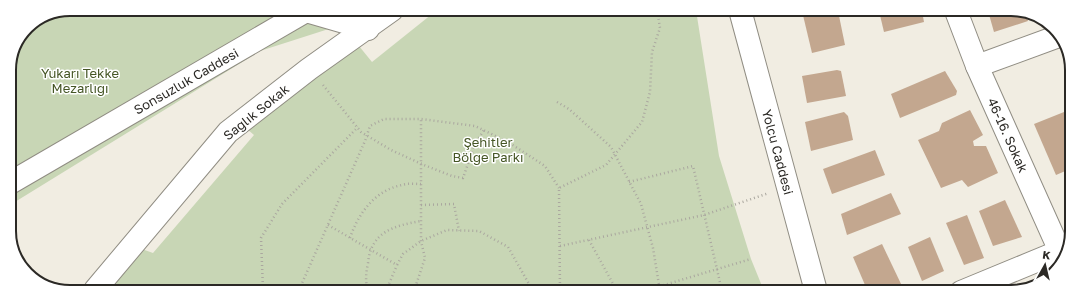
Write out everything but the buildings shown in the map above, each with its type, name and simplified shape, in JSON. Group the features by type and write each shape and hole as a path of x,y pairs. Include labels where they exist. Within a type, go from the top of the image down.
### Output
{"street":[{"name":"Sonsuzluk Caddesi","path":"16,180 297,16"},
{"name":"Sonsuzluk Caddesi","path":"323,16 368,29"},
{"name":"Sağlık Sokak","path":"99,285 228,132 309,69 384,16"},
{"name":"Yolcu Caddesi","path":"741,16 814,285"},
{"name":"46-16. Sokak","path":"958,16 977,66 1062,248"},
{"path":"977,66 1054,38"},
{"path":"979,285 1060,253"}],"path":[{"path":"559,188 606,165 642,122 650,92 652,52 660,28 658,16"},
{"path":"309,69 367,136 391,150 452,176 463,178 475,144 484,130"},
{"path":"557,102 569,108 611,147 640,204 647,227 660,285"},
{"path":"301,285 367,136 370,126 384,119 421,119 474,126 508,142 545,166 559,188 560,285"},
{"path":"416,285 425,258 421,241 421,119"},
{"path":"263,285 261,238 282,204 358,127"},
{"path":"629,182 693,166 721,285"},
{"path":"350,238 355,222 363,211 383,192 402,184 421,184"},
{"path":"560,246 704,215 788,187"},
{"path":"421,205 454,204 459,231"},
{"path":"366,285 365,280 369,249 374,242 386,232 402,224 421,221"},
{"path":"328,225 397,265"},
{"path":"389,285 403,254 421,241 447,230 479,232 508,247 530,285"},
{"path":"589,240 614,285"},
{"path":"667,285 751,259"}],"green space":[{"name":"Yukarı Tekke Mezarlığı","path":"70,16 367,16 260,51 16,201 16,66 20,49 25,40 40,25 59,17"},
{"name":"Şehitler Bölge Parkı","path":"430,16 697,16 719,156 751,259 762,285 115,285 139,248 153,253 254,135 247,129 286,96 359,46 372,62"}]}
